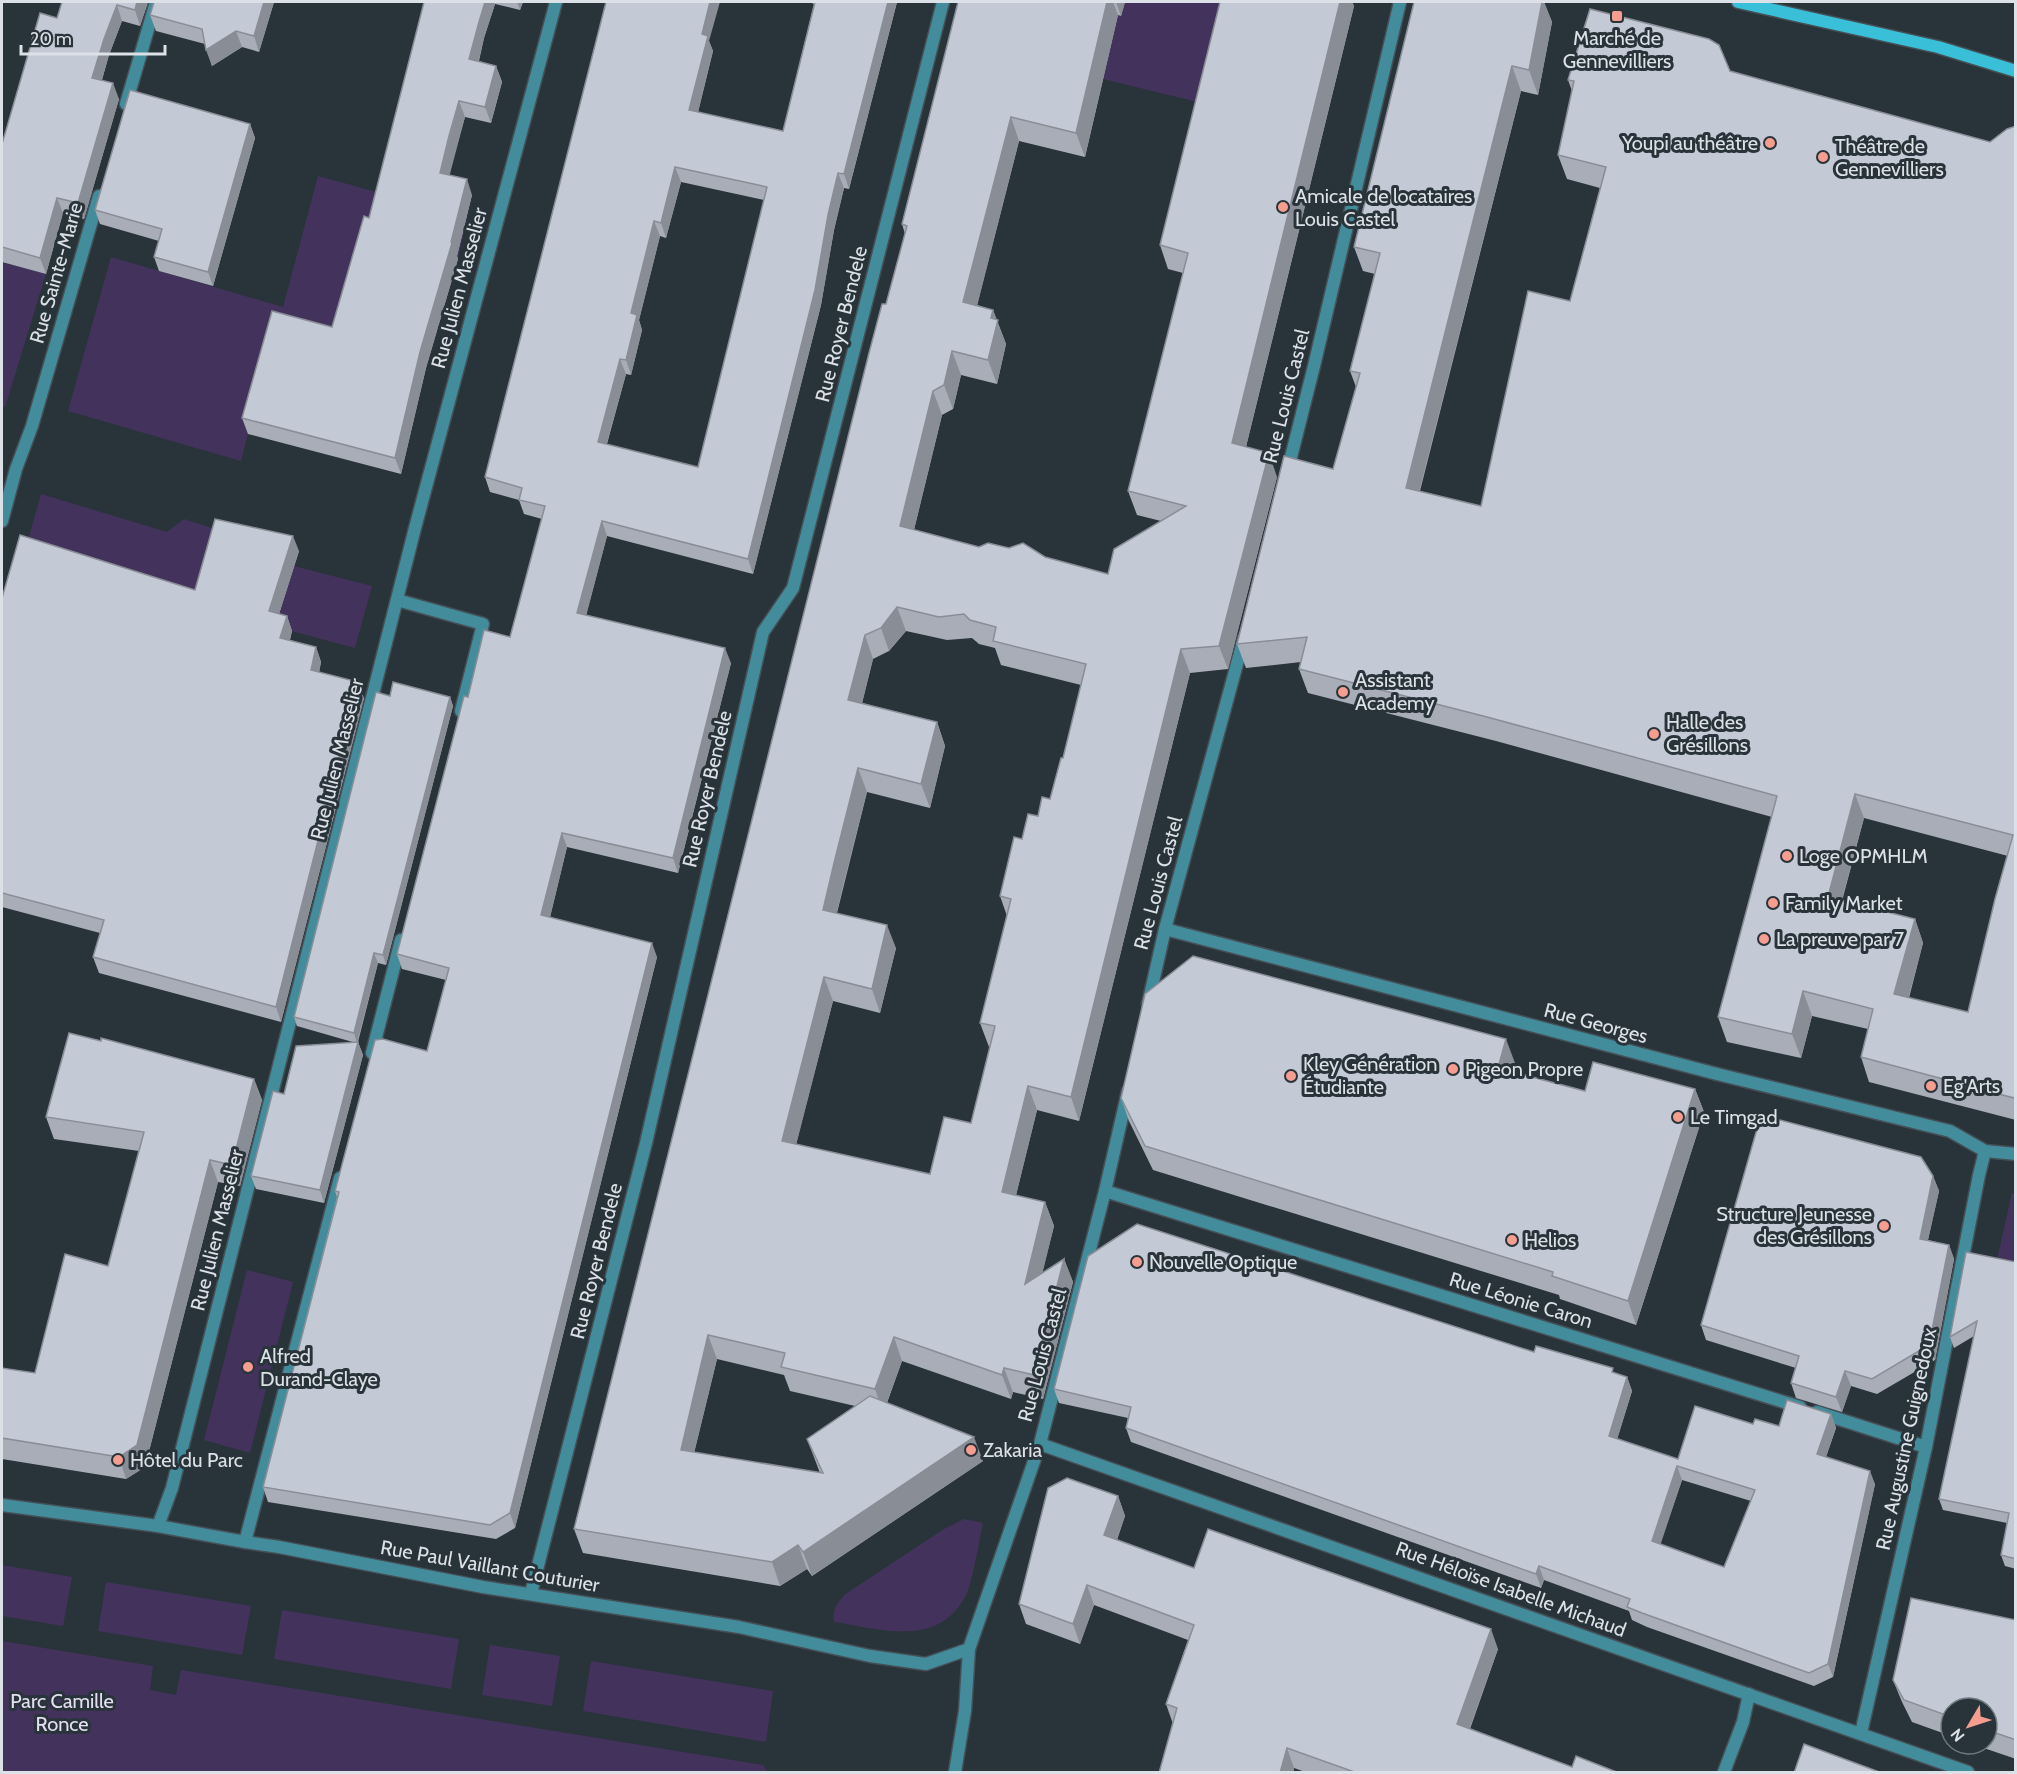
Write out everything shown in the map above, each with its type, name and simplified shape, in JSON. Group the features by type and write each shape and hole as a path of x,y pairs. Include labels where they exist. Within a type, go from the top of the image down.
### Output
{"main road":[{"path":"1738,2 1938,47 2016,71"}],"street":[{"path":"122,116 156,2"},
{"name":"Rue Julien Masselier","path":"159,1526 172,1488 397,600 556,2"},
{"name":"Rue Royer Bendele","path":"531,1593 646,1143 763,632 793,588 943,2"},
{"name":"Rue Louis Castel","path":"1282,491 1400,2"},
{"name":"Rue Sainte-Marie","path":"2,521 102,185"},
{"path":"397,600 483,624 456,728"},
{"name":"Rue Louis Castel","path":"1144,1020 1165,929 1247,627"},
{"path":"369,1063 405,925"},
{"name":"Rue Georges","path":"1165,929 1717,1074 1950,1131 1986,1151 2016,1154"},
{"name":"Rue Louis Castel","path":"955,1773 965,1711 969,1649 1040,1443 1105,1191 1131,1077"},
{"name":"Rue Augustine Guignedoux","path":"1861,1733 1926,1447 1979,1175 1986,1151"},
{"path":"245,1542 342,1167"},
{"name":"Rue Léonie Caron","path":"1105,1191 1926,1447"},
{"name":"Rue Héloïse Isabelle Michaud","path":"1040,1443 1861,1733 1968,1773"},
{"name":"Rue Paul Vaillant Couturier","path":"2,1505 159,1526 279,1546 483,1587 739,1628 870,1656 926,1664 969,1649"},
{"path":"1724,1773 1743,1722 1749,1694"}],"green space":[{"path":"1125,2 1235,2 1210,105 1103,79 1118,15 1121,16"},
{"path":"318,176 467,217 458,259 426,368 337,343 248,434 241,461 68,411 111,257 283,307"},
{"path":"2,262 46,274 5,407 2,406"},
{"path":"41,494 167,532 184,519 221,531 201,606 25,551"},
{"path":"294,566 372,586 355,648 231,615"},
{"path":"2012,1193 2016,1194 2015,1272 1995,1268"},
{"path":"247,1270 293,1282 250,1453 204,1440"},
{"path":"964,1519 983,1523 969,1589 954,1612 940,1623 924,1629 907,1631 889,1631 834,1622 834,1611 844,1595 944,1529"},
{"path":"2,1565 72,1577 63,1626 2,1616"},
{"path":"106,1582 251,1606 242,1655 98,1631"},
{"path":"282,1610 459,1639 451,1689 274,1659"},
{"name":"Parc Camille Ronce","path":"2,1641 153,1666 150,1690 176,1695 181,1670 763,1765 768,1772 2,1772"},
{"path":"490,1645 560,1656 552,1706 482,1695"},
{"path":"591,1661 773,1691 766,1742 583,1711"}],"building":[{"path":"62,2 137,2 135,10 117,5 104,39 92,78 113,83 78,203 57,198 40,258 2,247 2,144 40,13 57,18"},
{"path":"154,2 264,2 254,36 236,31 206,50 202,29 150,15"},
{"path":"424,2 485,2 469,59 496,66 485,107 459,101 449,136 440,173 467,179 452,243 420,352 395,458 242,418 272,311 332,327 364,216 369,218"},
{"path":"606,2 710,2 702,34 708,36 689,110 783,131 815,2 888,2 844,174 838,173 815,290 748,559 602,521 577,613 725,648 673,858 562,833 541,915 652,943 510,1513 490,1525 263,1487 339,1192 335,1191 375,1040 383,1039 427,1051 449,968 397,954 464,696 468,697 484,630 510,637 545,506 519,500 522,488 485,477","holes":["675,167 767,187 698,467 598,442 620,359 626,360 637,315 631,313 654,221 661,223"]},
{"path":"958,2 1107,2 1076,133 1011,117 963,302 993,310 991,318 998,320 988,360 952,351 944,385 933,391 900,526 979,547 988,543 1009,548 1023,543 1045,557 1108,574 1114,549 1186,506 1128,491 1188,253 1160,245 1220,2 1340,2 1232,443 1269,453 1219,646 1181,649 1071,1097 1028,1086 1002,1192 1045,1202 1025,1284 1064,1259 1034,1375 1004,1368 1002,1375 894,1337 875,1389 781,1367 785,1353 708,1335 681,1450 823,1473 807,1439 870,1396 974,1437 803,1552 798,1545 772,1562 574,1529 869,353 882,304 886,304 907,226 902,224","holes":["897,607 939,617 964,614 970,620 996,627 993,641 1086,664 1063,758 1061,758 1050,799 1042,797 1038,816 1028,814 1022,839 1014,837 1000,896 1011,899 980,1023 995,1026 971,1123 944,1117 930,1174 782,1141 824,977 872,989 887,925 823,910 858,768 921,784 937,722 848,700 865,635 881,628"]},
{"path":"1414,2 1542,2 1529,70 1512,66 1406,488 1481,506 1528,291 1570,301 1606,167 1558,155 1574,81 1568,80 1590,9 1709,39 1719,45 1730,71 1990,142 2007,129 2016,126 2016,1092 2014,1098 1861,1057 1873,1009 1803,991 1792,1034 1718,1017 1777,796 1487,717 1299,669 1307,637 1237,644 1284,456 1333,469 1360,373 1350,371 1380,253 1354,247","holes":["1855,794 2013,835 1968,1012 1894,994 1915,919 1828,897"]},
{"path":"130,90 250,124 208,272 154,257 162,229 95,210"},
{"path":"215,519 293,536 269,611 287,616 280,638 316,647 311,670 358,682 276,1007 93,957 104,920 2,893 2,598 20,535 195,590"},
{"path":"393,682 450,697 383,955 374,953 354,1033 294,1017 376,692 390,696"},
{"path":"1193,956 1506,1039 1498,1068 1585,1091 1593,1062 1695,1089 1628,1301 1552,1276 1553,1272 1145,1146 1121,1098 1145,994"},
{"path":"69,1033 101,1041 101,1038 254,1079 232,1165 210,1160 137,1445 119,1457 2,1438 2,1368 35,1373 65,1254 108,1266 144,1132 46,1117"},
{"path":"358,1042 320,1190 251,1176 273,1091 284,1094 296,1046"},
{"path":"1761,1115 1921,1157 1933,1176 1920,1239 1949,1245 1929,1345 1872,1379 1845,1371 1836,1397 1791,1383 1799,1356 1701,1325"},
{"path":"1137,1224 1534,1352 1536,1346 1613,1368 1612,1372 1627,1377 1609,1436 1678,1459 1695,1406 1753,1424 1755,1419 1779,1426 1787,1400 1831,1414 1817,1454 1870,1471 1828,1664 1809,1673 1642,1613 1627,1607 1630,1599 1539,1566 1536,1574 1126,1428 1131,1407 1054,1389 1088,1256","holes":["1677,1466 1755,1490 1724,1567 1652,1541"]},
{"path":"1966,1252 2016,1262 2016,1559 2001,1555 2009,1513 1939,1499 1977,1321 1950,1337"},
{"path":"1067,1478 1118,1496 1104,1535 1194,1568 1208,1529 1491,1629 1457,1724 1572,1767 1576,1756 1619,1773 1357,1773 1287,1748 1280,1773 1159,1773 1177,1708 1166,1704 1194,1625 1087,1585 1073,1624 1019,1604 1048,1488"},
{"path":"1911,1598 2016,1620 2016,1740 1999,1734 1999,1696 1939,1696 1939,1713 1904,1700 1893,1680"},
{"path":"1804,1744 1882,1773 1794,1773"}],"place":[{"name":"Marché de Gennevilliers","path":"1617,16"},
{"name":"Youpi au théâtre","path":"1770,143"},
{"name":"Théâtre de Gennevilliers","path":"1823,157"},
{"name":"Amicale de locataires Louis Castel","path":"1283,207"},
{"name":"Assistant Academy","path":"1343,692"},
{"name":"Halle des Grésillons","path":"1654,734"},
{"name":"Loge OPMHLM","path":"1787,856"},
{"name":"Family Market","path":"1773,903"},
{"name":"La preuve par 7","path":"1764,939"},
{"name":"Pigeon Propre","path":"1453,1069"},
{"name":"Kley Génération Étudiante","path":"1291,1076"},
{"name":"Eg'Arts","path":"1931,1086"},
{"name":"Le Timgad","path":"1678,1117"},
{"name":"Structure Jeunesse des Grésillons","path":"1884,1226"},
{"name":"Helios","path":"1512,1240"},
{"name":"Nouvelle Optique","path":"1137,1262"},
{"name":"Alfred Durand-Claye","path":"248,1367"},
{"name":"Zakaria","path":"971,1450"},
{"name":"Hôtel du Parc","path":"118,1460"}]}
